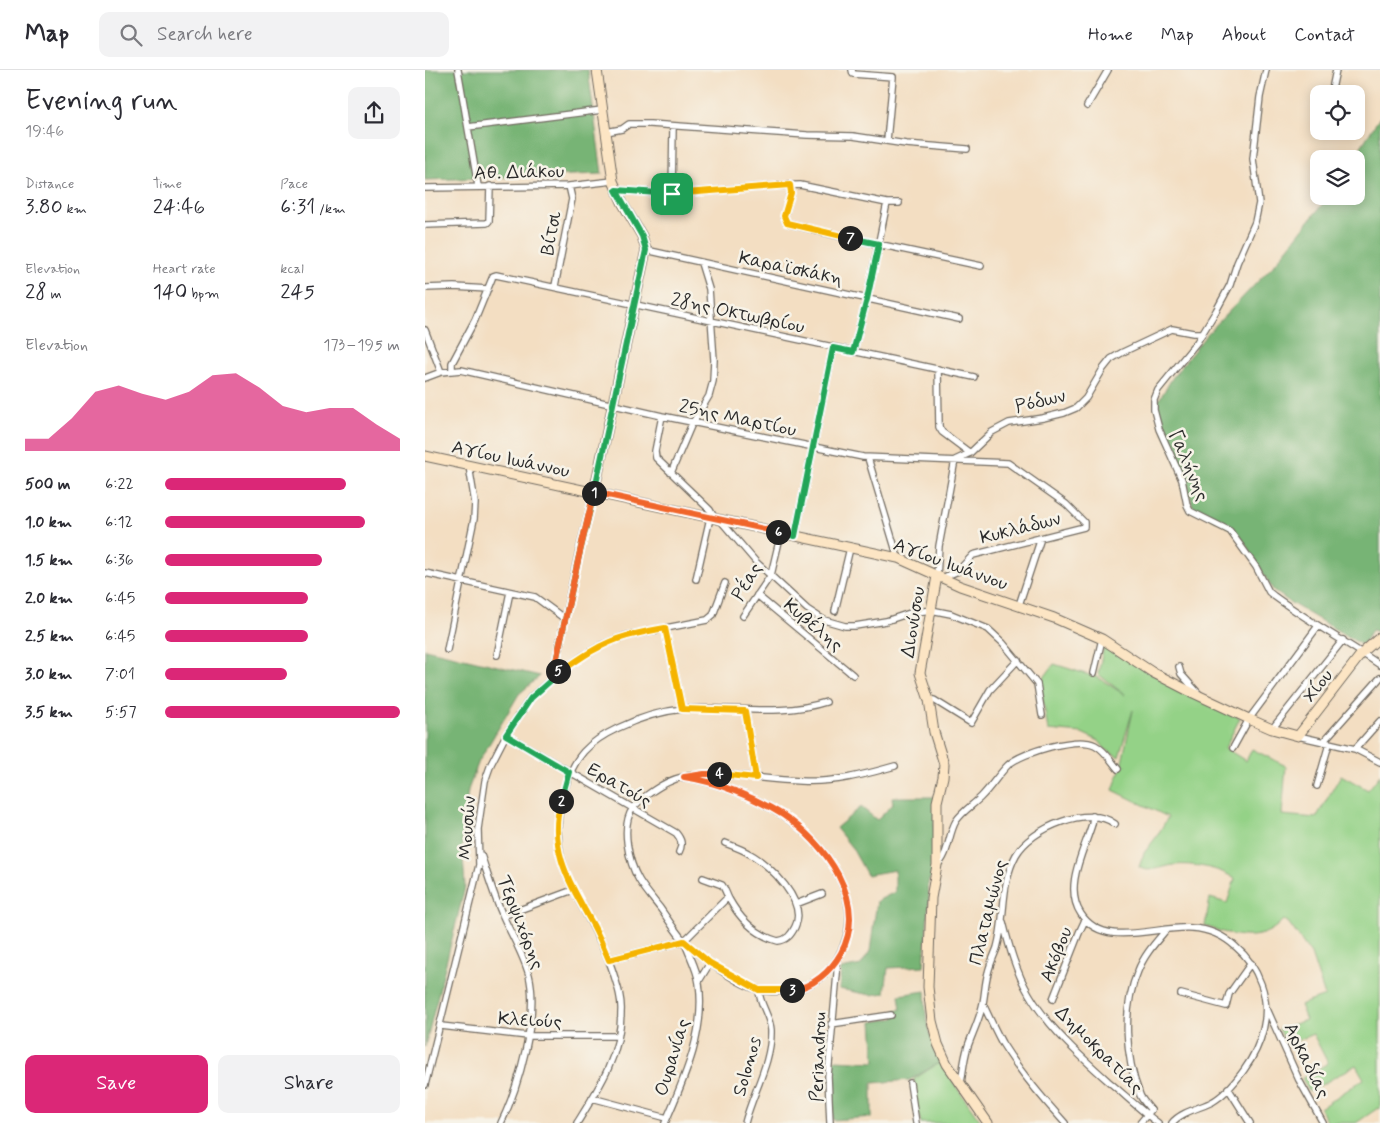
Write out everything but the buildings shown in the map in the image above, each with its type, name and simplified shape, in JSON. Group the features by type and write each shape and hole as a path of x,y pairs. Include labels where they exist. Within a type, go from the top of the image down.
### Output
{"street":[{"path":"458,70 477,186"},
{"path":"559,673 555,666 646,250 642,236 616,190 613,181 597,70"},
{"path":"852,70 853,74 893,77 887,140"},
{"path":"1087,106 1108,70"},
{"path":"1203,333 1230,284 1257,214 1259,203 1258,189 1253,159 1257,116 1266,70"},
{"path":"1333,85 1337,70"},
{"path":"468,127 602,110"},
{"path":"606,132 622,129 629,124 673,126 807,135 853,136 906,144 967,149"},
{"path":"672,194 673,126"},
{"name":"Αθ. Διάκου","path":"425,188 569,186 613,181"},
{"path":"790,185 791,193 784,216 787,223 981,266"},
{"path":"616,190 672,194 800,185 887,203 899,203"},
{"path":"425,225 487,223 489,221 490,186"},
{"name":"Βίτσι","path":"555,286 572,199 569,186"},
{"path":"853,352 867,299 887,203"},
{"name":"Καραϊσκάκη","path":"646,250 959,319"},
{"path":"671,473 693,422 696,420 709,396 713,381 714,360 709,289 701,263"},
{"name":"28ης Οκτωβρίου","path":"488,289 493,276 496,274 710,322 974,377"},
{"path":"425,288 488,289 475,320 452,363 452,370"},
{"path":"425,330 441,372"},
{"name":"Ρόδων","path":"955,460 970,453 992,432 1009,422 1043,418 1076,408 1086,398 1111,359 1123,352 1172,330 1203,333"},
{"name":"Γαλήνης","path":"1203,333 1158,390 1155,400 1159,429 1182,480 1190,511 1230,531 1255,567 1269,592 1318,626 1380,664"},
{"path":"795,536 833,348"},
{"name":"25ης Μαρτίου","path":"425,378 441,372 461,370 662,416 868,458 955,460 1008,464 1014,466 1080,516 1084,522 1084,527"},
{"path":"937,370 939,427 970,453"},
{"path":"662,416 656,458 710,510 715,519 743,548 807,609 824,620 845,626 877,623 910,613 931,610 951,614 988,629 995,634 1037,684 1042,715"},
{"name":"Αγίου Ιωάννου","path":"425,457 899,558 960,586 1019,605 1103,639 1152,672 1272,729 1355,750 1380,762"},
{"path":"868,458 899,558"},
{"name":"Διονύσου","path":"955,460 939,546 939,577 920,673 929,700 934,732 944,764 937,802 937,865 931,898 927,987 938,1044 960,1086 987,1123"},
{"path":"447,650 474,519 475,503 469,466"},
{"path":"696,580 715,519"},
{"name":"Κυκλάδων","path":"939,577 958,571 973,555 1084,527"},
{"name":"Ρέας","path":"743,616 771,575 781,533"},
{"path":"1019,605 1041,538"},
{"path":"835,611 850,548"},
{"path":"425,573 535,597 565,619"},
{"name":"Μουσών","path":"479,848 477,829 485,781 491,764 506,735 531,698 559,673 602,645 625,636 707,620 713,615 725,583"},
{"path":"497,655 510,592"},
{"name":"Κυβέλης","path":"757,595 853,675"},
{"path":"1233,748 1249,719 1318,626"},
{"path":"665,628 682,709"},
{"name":"Χίου","path":"1298,736 1362,653 1380,637"},
{"path":"1094,672 1103,639"},
{"path":"1272,729 1343,640"},
{"path":"929,700 934,700 971,723 990,690 1018,660"},
{"path":"1179,667 1181,674 1201,695"},
{"path":"1317,786 1326,743 1380,678"},
{"path":"577,1123 609,1068 616,1050 621,1012 619,991 609,960 594,927 573,890 559,852 557,832 558,811 569,772 580,755 591,743 618,727 651,716 682,709 745,711 803,709 826,702"},
{"path":"745,711 756,778"},
{"path":"1355,750 1380,721"},
{"name":"Ερατούς","path":"506,735 676,833 681,839 682,846 679,852"},
{"path":"937,865 942,862 952,828 961,814 981,798 1010,764 1018,759 1046,748 1085,742 1101,748 1118,769"},
{"path":"684,777 724,788 775,810 807,834 824,853 843,883 849,904 848,935 846,943 835,963 821,977 802,988 780,991 759,990 710,963 684,941 640,880 631,861 627,837 628,820 632,809 658,787 669,781 684,777 714,774 800,782 830,781 861,776 895,766"},
{"path":"1085,920 1077,906 1074,884 1093,816 1105,818 1115,824"},
{"name":"Πλαταμώνος","path":"960,1086 967,1049 983,1004 988,972 997,948 1008,875 1013,862 1023,845 1035,834 1078,818 1093,816"},
{"path":"703,878 723,885 728,898 743,921 761,934 778,942 786,939 795,927 798,919 796,904 785,885 751,854 725,843"},
{"name":"Τερψιχόρης","path":"479,848 482,866 503,916 519,947 529,974 532,990 532,1012 528,1036 511,1101 501,1123"},
{"name":"Μουσών","path":"425,1086 482,866"},
{"path":"503,916 573,890"},
{"path":"796,904 822,894"},
{"path":"609,960 684,941 728,898"},
{"name":"Δημοκρατίας","path":"1002,919 1019,974 1029,995 1043,1014 1062,1038 1158,1123"},
{"name":"Αρκαδίας","path":"1085,920 1102,931 1114,933 1192,928 1214,933 1234,945 1251,963 1263,990 1267,1009 1299,1080 1323,1123"},
{"name":"Ακόβου","path":"1053,999 1085,920"},
{"name":"Δημοκρατίας","path":"1147,1115 1151,1110 1141,1096 1130,1056 1128,1018 1131,994 1138,970 1153,945 1166,930"},
{"name":"Ουρανίας","path":"666,1120 689,1064 699,1025 701,1004 699,981 684,941"},
{"path":"699,981 710,963"},
{"name":"Periandrou","path":"830,1123 828,1076 831,1024 837,974 835,963"},
{"path":"1181,994 1226,1006 1230,993 1251,963"},
{"name":"Solonos","path":"745,1123 770,1047 771,1028 768,1013 759,996 759,990"},
{"path":"983,1004 1001,1042 1044,1101 1065,1123"},
{"path":"1172,1123 1178,1118 1213,1101 1242,1073 1252,1056 1263,1029 1267,1009"},
{"path":"831,1024 891,1015"},
{"name":"Κλειούς","path":"441,1026 528,1036 618,1036"},
{"path":"910,1083 916,1123"},
{"path":"1228,1088 1250,1123"},
{"path":"592,1098 666,1120"},
{"path":"1140,1123 1147,1115"}],"green space":[{"path":"425,70 588,70 602,174 425,180"},
{"path":"1380,117 1380,632 1372,630 1362,645 1291,603 1273,590 1249,549 1235,531 1193,507 1185,475 1160,424 1157,403 1173,377 1207,334 1273,266 1322,205 1365,205 1365,150 1359,150"},
{"path":"1104,646 1150,673 1240,718 1225,748 1246,761 1252,749 1286,766 1282,815 1316,818 1341,775 1368,790 1380,775 1380,1109 1378,1108 1356,1123 1328,1123 1320,1108 1364,1079 1356,1065 1309,1092 1302,1078 1328,1063 1313,1034 1287,1045 1279,1029 1306,1020 1300,1005 1325,996 1311,954 1288,922 1283,920 1274,928 1256,936 1236,935 1205,926 1210,898 1227,903 1235,879 1214,869 1197,866 1174,865 1151,870 1139,867 1144,853 1168,817 1113,790 1121,767 1133,710 1119,757 1105,749 1099,741 1082,733 1048,730 1040,683 1054,664 1099,678 1125,695 1098,674"},
{"path":"425,649 540,676 519,694 479,761 468,790 462,840 465,887 425,1047"},
{"path":"892,797 935,797 933,873 928,883 929,897 924,966 888,968 885,993 871,995 839,989 841,969 861,965 870,951 877,901 895,892 895,870 867,875 852,848 836,828 861,807 877,820 893,804"},
{"path":"925,991 929,1032 942,1061 910,1080 872,1083 872,1117 833,1120 832,1081 834,1060 875,1062 872,1022 895,1018 895,1010 901,1009 899,995"},
{"path":"942,1061 955,1085 982,1123 921,1123 916,1105 914,1079"}],"route":[{"path":"672,194 616,190 642,236 646,250 596,486 593,498 579,556 555,666 559,673 531,698 506,735 569,772 558,811 557,832 559,852 572,889 594,927 609,960 684,941 710,963 759,990 793,990 811,984 829,970 846,943 850,914 843,883 824,853 807,834 784,816 754,800 711,784 684,777 714,774 756,778 745,711 682,709 665,628 625,636 602,645 559,673 555,666 565,619 579,556 594,492 711,518 795,536 833,348 853,352 879,244 787,223 784,216 790,200 790,185 672,194"}]}
